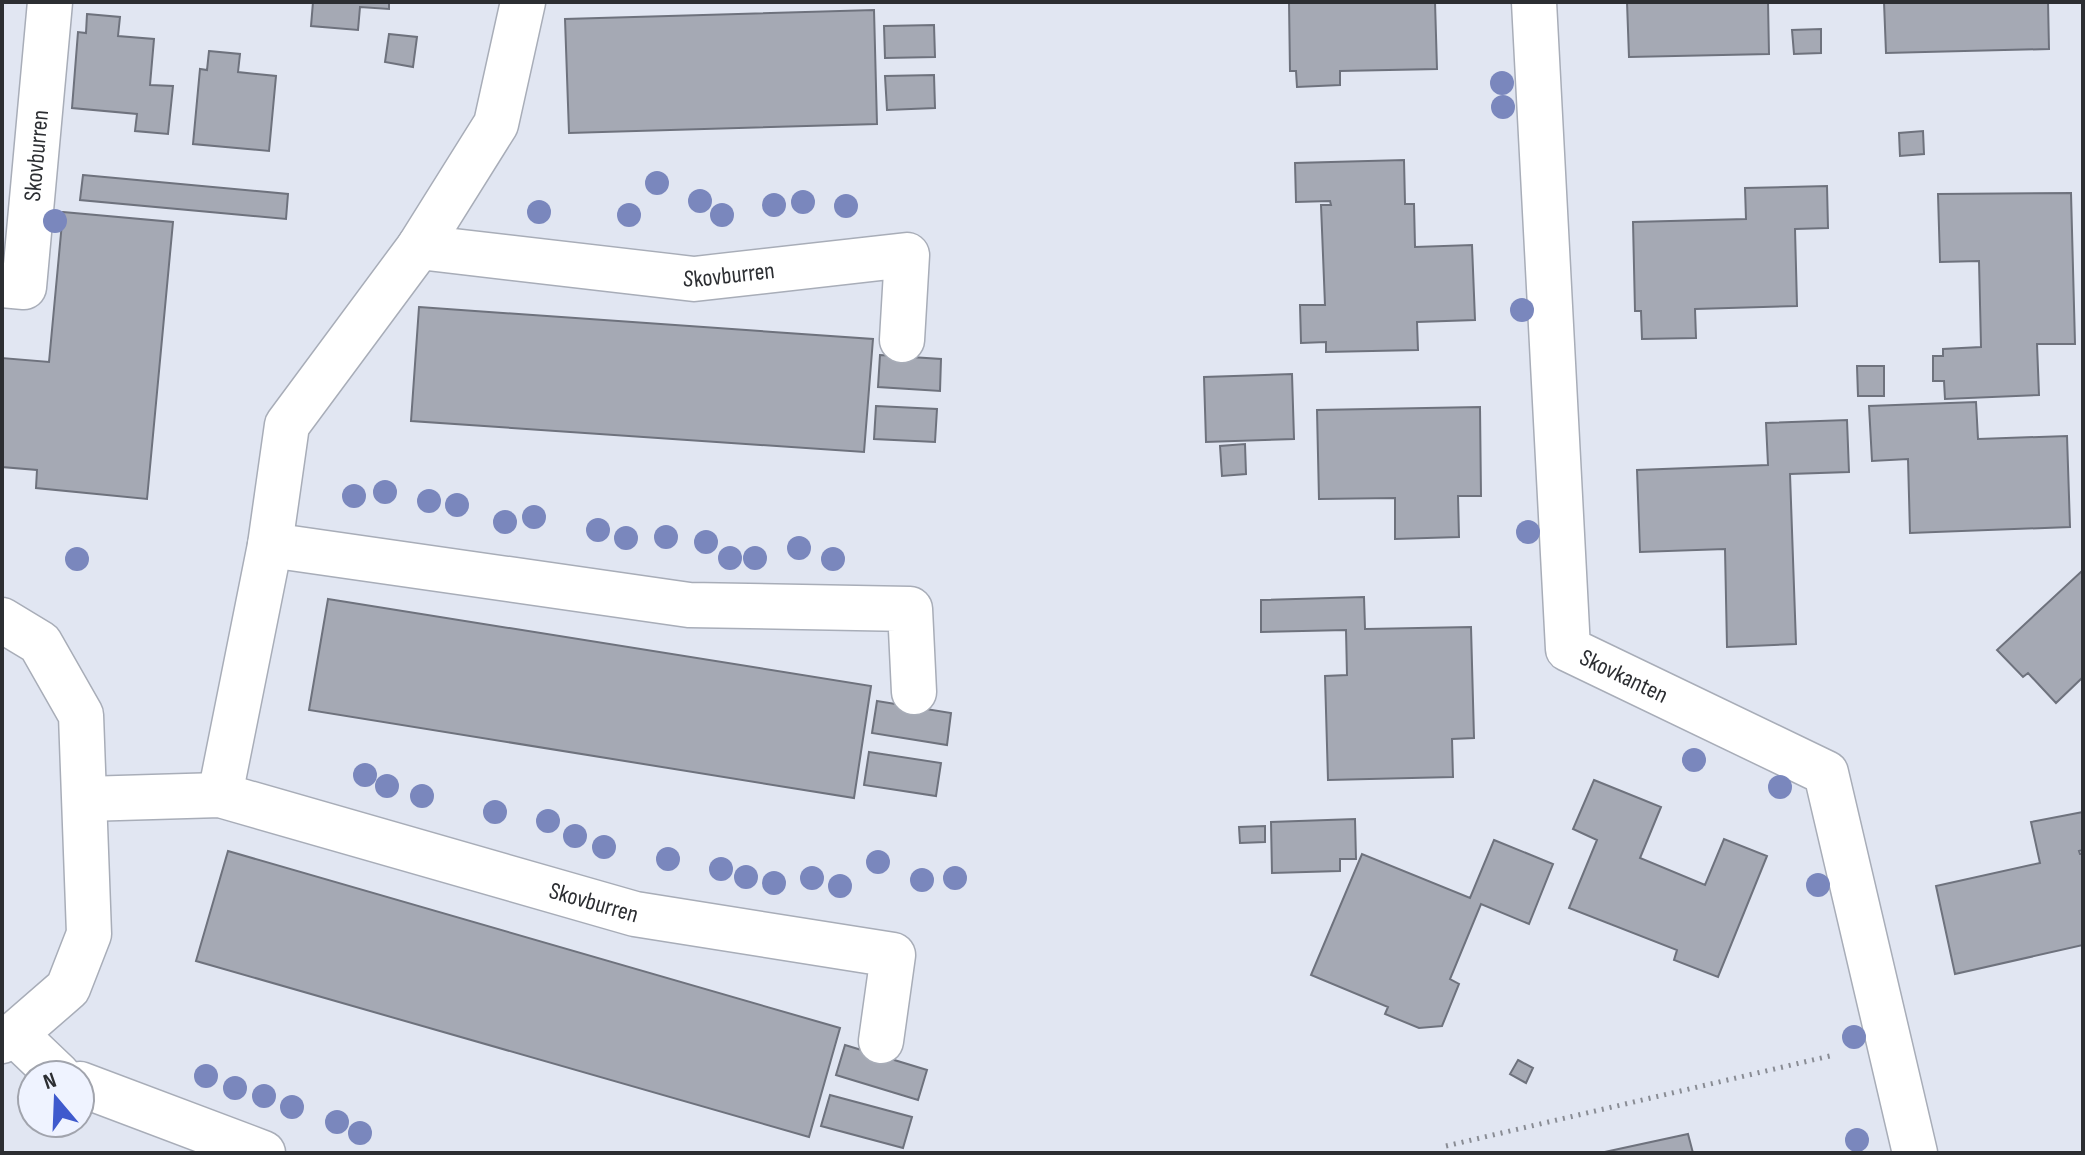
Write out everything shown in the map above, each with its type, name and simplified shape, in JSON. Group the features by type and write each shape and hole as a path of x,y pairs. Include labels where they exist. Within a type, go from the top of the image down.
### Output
{"street":[{"name":"Skovburren","path":"2,285 24,287 50,2"},
{"path":"220,795 270,545 287,425 419,247 496,124 523,2"},
{"name":"Skovkanten","path":"1534,2 1568,649 1826,773 1915,1153"},
{"name":"Skovburren","path":"419,247 694,279 907,255 902,340"},
{"path":"270,545 689,605 910,609 914,692"},
{"path":"2,620 40,643 81,715 89,934 68,988 8,1038 36,1059"},
{"name":"Skovburren","path":"85,799 220,795 635,914 893,955 881,1041"},
{"path":"96,1090 263,1153"}],"path":[{"path":"1446,1146 1889,1042"}],"building":[{"path":"313,2 389,2 389,9 360,7 358,30 311,26"},
{"path":"1289,2 1435,2 1437,69 1340,71 1340,85 1297,87 1296,71 1290,71"},
{"path":"1627,2 1768,2 1769,54 1629,57"},
{"path":"1884,2 2048,2 2049,49 1886,53"},
{"path":"874,10 877,124 569,133 565,19"},
{"path":"87,14 120,17 118,36 154,39 150,85 173,86 168,134 135,131 137,114 72,108 78,32 86,33"},
{"path":"934,25 935,57 885,58 884,26"},
{"path":"1821,29 1821,53 1794,54 1792,30"},
{"path":"389,34 417,37 413,67 385,62"},
{"path":"209,51 240,54 238,72 276,76 269,151 193,144 200,69 207,70"},
{"path":"934,75 935,108 887,110 885,76"},
{"path":"1923,131 1924,154 1900,156 1899,133"},
{"path":"1404,160 1405,204 1414,204 1415,247 1472,245 1475,320 1417,322 1418,350 1326,352 1326,342 1301,343 1300,305 1325,305 1321,205 1331,205 1330,201 1296,202 1295,163"},
{"path":"83,175 288,194 286,219 80,200"},
{"path":"1827,186 1828,228 1795,229 1797,306 1695,309 1696,338 1642,339 1641,311 1635,311 1633,222 1746,219 1745,188"},
{"path":"2071,193 2075,344 2037,344 2039,395 1945,399 1944,381 1933,381 1933,356 1943,356 1943,349 1981,347 1979,261 1940,262 1938,194"},
{"path":"63,212 173,222 147,499 36,488 37,470 2,467 2,358 49,362"},
{"path":"419,307 873,339 864,452 411,421"},
{"path":"880,355 941,359 940,391 878,387"},
{"path":"1857,366 1884,366 1884,396 1858,396"},
{"path":"1292,374 1294,439 1206,442 1204,377"},
{"path":"1976,402 1978,439 2067,436 2070,527 1910,533 1908,459 1872,461 1869,406"},
{"path":"876,406 937,409 935,442 874,439"},
{"path":"1480,407 1481,496 1458,496 1459,537 1395,539 1395,498 1319,499 1317,410"},
{"path":"1847,420 1849,472 1790,474 1796,644 1727,647 1725,549 1640,552 1637,470 1768,465 1766,423"},
{"path":"1245,444 1246,474 1222,476 1220,446"},
{"path":"2083,570 2083,681 2081,679 2056,703 2028,673 2023,677 1997,650"},
{"path":"1364,597 1365,629 1471,627 1474,738 1452,739 1453,777 1328,780 1325,676 1347,675 1346,630 1261,632 1261,600"},
{"path":"328,599 871,686 854,798 309,710"},
{"path":"877,701 951,713 947,745 872,733"},
{"path":"869,752 941,763 936,796 864,785"},
{"path":"1594,780 1661,807 1640,858 1705,885 1724,839 1767,856 1718,977 1674,960 1677,950 1569,908 1597,840 1573,829"},
{"path":"2083,812 2083,850 2079,851 2083,854 2083,945 1955,974 1936,886 2040,863 2031,822"},
{"path":"1355,819 1356,859 1340,859 1340,871 1272,873 1271,822"},
{"path":"1265,826 1265,842 1240,843 1239,827"},
{"path":"1494,840 1553,864 1529,924 1481,904 1450,979 1459,984 1442,1026 1419,1028 1385,1014 1388,1007 1311,975 1362,854 1470,898"},
{"path":"228,851 840,1028 809,1137 196,961"},
{"path":"845,1045 927,1070 918,1100 836,1075"},
{"path":"1518,1060 1533,1068 1526,1083 1510,1074"},
{"path":"830,1095 912,1117 903,1148 821,1126"},
{"path":"1688,1134 1693,1153 1600,1153"}]}
